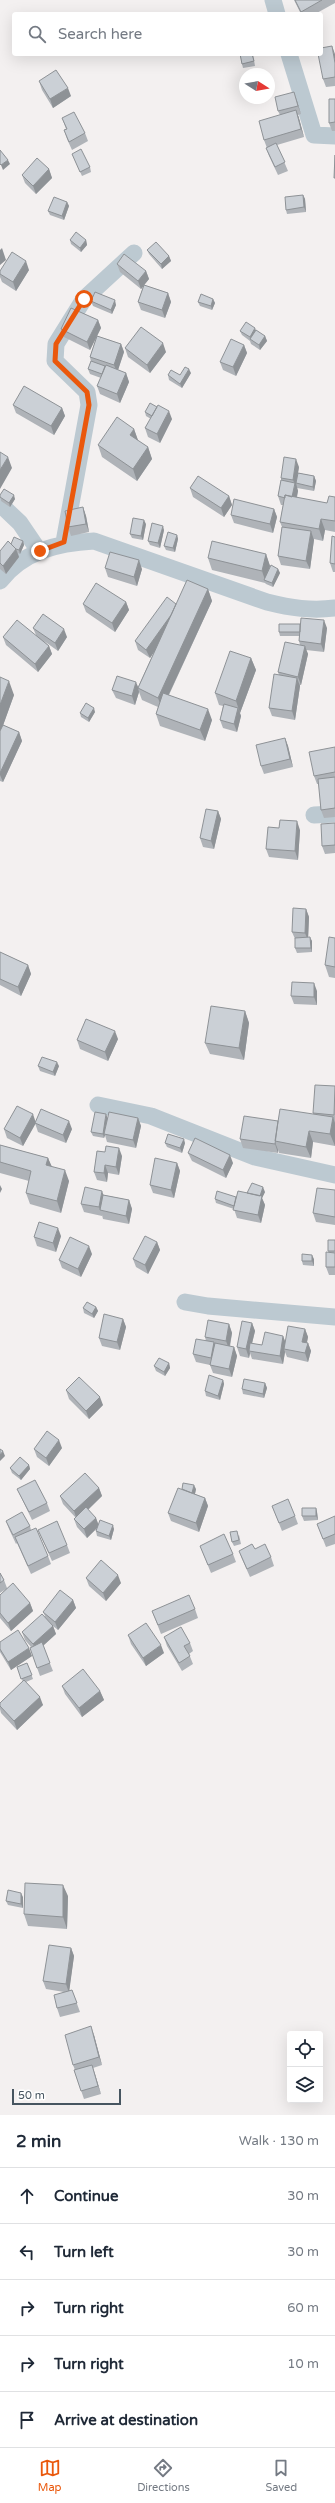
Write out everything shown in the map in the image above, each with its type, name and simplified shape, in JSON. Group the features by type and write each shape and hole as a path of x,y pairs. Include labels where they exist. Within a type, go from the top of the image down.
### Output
{"street":[{"path":"273,0 276,12"},
{"path":"290,56 314,135 335,136"},
{"path":"64,542 89,405 87,392 55,361 56,344 84,299 134,253"},
{"path":"0,504 20,523 40,551"},
{"path":"0,581 10,569 40,551 64,542 94,541 280,605 316,610 335,608"},
{"path":"314,816 335,814"},
{"path":"98,1105 151,1116 255,1157 335,1175"},
{"path":"185,1302 208,1306 335,1317"}],"building":[{"path":"295,0 322,0 301,12"},
{"path":"332,46 335,63 335,77 323,79 318,56 323,56 323,48"},
{"path":"240,56 253,56 254,61 242,64"},
{"path":"56,70 68,88 50,99 39,81"},
{"path":"294,92 298,106 278,111 275,97"},
{"path":"329,99 335,99 335,122 329,123"},
{"path":"296,110 301,129 264,140 259,121"},
{"path":"74,112 85,133 69,142 64,130 67,129 62,118"},
{"path":"276,143 285,162 275,167 266,148"},
{"path":"81,149 90,167 80,172 72,154"},
{"path":"0,150 8,160 1,165 0,164"},
{"path":"335,155 335,178 334,178"},
{"path":"37,158 49,169 33,186 22,175"},
{"path":"303,195 304,207 286,210 285,197"},
{"path":"54,197 67,202 62,216 48,211"},
{"path":"76,232 86,240 80,248 70,240"},
{"path":"156,242 169,256 161,264 147,250"},
{"path":"12,252 26,261 13,282 0,274 0,271"},
{"path":"124,254 146,271 138,281 117,264"},
{"path":"144,285 168,293 162,310 138,302"},
{"path":"95,292 115,300 111,310 91,301"},
{"path":"201,294 213,299 211,306 198,302"},
{"path":"71,308 98,320 87,342 61,329"},
{"path":"246,322 255,328 250,337 240,331"},
{"path":"141,327 163,343 147,365 125,348"},
{"path":"256,330 265,336 259,345 250,339"},
{"path":"97,336 121,344 114,365 90,357"},
{"path":"231,339 244,345 233,367 220,362"},
{"path":"91,361 105,366 102,374 88,369"},
{"path":"106,365 126,373 117,394 97,386"},
{"path":"185,367 189,369 180,384 168,375 171,370 180,375"},
{"path":"24,386 62,408 51,426 13,405"},
{"path":"150,403 157,407 152,416 145,412"},
{"path":"158,405 169,411 157,434 145,428"},
{"path":"117,417 134,429 130,435 148,447 133,469 98,445"},
{"path":"0,452 8,457 0,470"},
{"path":"284,457 296,459 293,480 281,478"},
{"path":"298,473 314,476 313,487 296,483"},
{"path":"198,476 229,496 221,508 190,488"},
{"path":"281,480 295,483 292,497 285,495 285,498 278,496"},
{"path":"4,489 14,495 9,503 0,497"},
{"path":"285,495 327,503 329,496 335,497 335,521 321,519 319,529 280,522"},
{"path":"234,499 274,509 270,524 231,515"},
{"path":"83,507 86,524 68,527 65,511"},
{"path":"133,518 144,520 141,536 130,534"},
{"path":"152,523 163,526 158,543 148,541"},
{"path":"282,527 311,531 306,561 278,556"},
{"path":"168,532 177,535 173,548 164,546"},
{"path":"332,536 335,537 335,564 330,563"},
{"path":"14,537 23,541 19,550 11,544"},
{"path":"8,541 16,549 3,566 0,563 0,551"},
{"path":"212,541 266,554 262,571 208,558"},
{"path":"110,552 139,560 134,577 105,568"},
{"path":"271,565 278,569 272,583 264,580"},
{"path":"187,580 208,589 158,698 138,688"},
{"path":"96,583 126,602 112,623 83,604"},
{"path":"167,597 176,604 171,615 146,650 135,641"},
{"path":"43,614 64,629 55,643 33,628"},
{"path":"301,618 324,620 321,644 299,641"},
{"path":"17,620 49,646 35,664 3,637"},
{"path":"279,624 300,624 300,632 279,632"},
{"path":"285,642 305,646 298,677 278,672"},
{"path":"230,651 251,658 236,701 215,693"},
{"path":"274,674 297,678 292,711 269,708"},
{"path":"117,676 136,682 132,696 112,690"},
{"path":"0,677 9,681 0,705"},
{"path":"163,693 208,709 200,730 156,714"},
{"path":"86,703 94,708 88,718 80,713"},
{"path":"224,704 238,708 234,724 220,720"},
{"path":"3,725 19,732 0,773 0,731"},
{"path":"285,738 290,759 261,766 256,745"},
{"path":"335,747 335,772 314,776 309,752"},
{"path":"335,777 335,808 321,810 318,779"},
{"path":"206,809 218,811 211,841 200,838"},
{"path":"280,820 297,821 295,851 266,849 268,827 279,828"},
{"path":"335,823 335,845 322,846 321,824"},
{"path":"293,908 306,909 305,933 292,932"},
{"path":"310,937 311,948 295,948 295,938"},
{"path":"329,937 335,938 335,967 325,965"},
{"path":"0,952 28,965 18,987 0,979"},
{"path":"292,982 314,983 314,997 291,996"},
{"path":"211,1006 245,1011 239,1048 205,1043"},
{"path":"86,1019 115,1031 105,1052 77,1040"},
{"path":"42,1057 57,1062 53,1072 38,1066"},
{"path":"315,1085 335,1086 334,1115 313,1113"},
{"path":"17,1106 33,1114 20,1138 4,1129"},
{"path":"41,1109 69,1121 63,1135 35,1123"},
{"path":"280,1109 333,1117 330,1134 309,1131 306,1147 275,1141"},
{"path":"95,1112 106,1114 103,1134 91,1132"},
{"path":"109,1112 138,1118 133,1140 104,1134"},
{"path":"244,1116 278,1121 275,1144 240,1139"},
{"path":"168,1134 184,1139 180,1148 165,1143"},
{"path":"195,1138 230,1155 223,1170 188,1153"},
{"path":"0,1145 48,1158 46,1165 65,1170 57,1201 26,1193 31,1171 0,1162"},
{"path":"106,1146 119,1148 116,1167 105,1165 104,1173 94,1172 97,1151 105,1152"},
{"path":"155,1158 177,1163 171,1190 150,1185"},
{"path":"252,1183 263,1187 260,1196 247,1193"},
{"path":"85,1187 102,1191 99,1207 81,1204"},
{"path":"317,1188 335,1190 335,1217 313,1213"},
{"path":"217,1191 236,1197 234,1206 215,1199"},
{"path":"238,1191 262,1196 258,1215 233,1210"},
{"path":"103,1195 129,1200 126,1216 100,1210"},
{"path":"39,1222 58,1228 53,1243 34,1237"},
{"path":"145,1236 157,1242 145,1265 133,1259"},
{"path":"70,1237 89,1246 78,1269 59,1260"},
{"path":"328,1240 335,1240 335,1251 328,1251"},
{"path":"326,1252 335,1253 335,1267 326,1267"},
{"path":"302,1254 312,1255 312,1261 302,1261"},
{"path":"87,1302 96,1307 92,1314 83,1308"},
{"path":"104,1314 123,1319 117,1342 99,1338"},
{"path":"208,1320 229,1324 226,1341 205,1337"},
{"path":"242,1321 252,1323 246,1349 237,1347"},
{"path":"288,1326 305,1329 302,1342 308,1343 305,1353 284,1349"},
{"path":"265,1332 283,1336 280,1356 249,1351 250,1343 262,1345"},
{"path":"196,1339 214,1342 211,1358 193,1354"},
{"path":"215,1343 234,1347 229,1369 210,1365"},
{"path":"159,1358 169,1363 164,1372 154,1366"},
{"path":"209,1375 223,1380 218,1396 205,1391"},
{"path":"79,1377 100,1397 86,1411 66,1390"},
{"path":"244,1379 265,1383 263,1394 242,1389"},
{"path":"47,1431 59,1440 46,1458 34,1449"},
{"path":"20,1457 29,1465 19,1476 10,1468"},
{"path":"85,1473 99,1488 74,1511 60,1496"},
{"path":"35,1480 47,1503 29,1512 17,1489"},
{"path":"183,1483 194,1485 192,1493 182,1489"},
{"path":"178,1488 205,1498 196,1523 168,1513"},
{"path":"288,1499 295,1516 279,1523 272,1506"},
{"path":"86,1507 96,1518 84,1529 74,1519"},
{"path":"302,1508 316,1508 316,1516 302,1516"},
{"path":"22,1512 30,1526 13,1535 6,1521"},
{"path":"335,1516 335,1534 323,1539 317,1524"},
{"path":"100,1520 113,1525 109,1536 96,1531"},
{"path":"57,1521 67,1545 49,1553 38,1530"},
{"path":"36,1528 48,1556 28,1566 15,1537"},
{"path":"237,1531 239,1540 232,1542 230,1532"},
{"path":"224,1534 233,1554 208,1565 200,1546"},
{"path":"252,1544 255,1549 265,1544 271,1557 247,1569 239,1551"},
{"path":"101,1560 118,1575 103,1593 86,1578"},
{"path":"0,1573 4,1580 0,1583"},
{"path":"13,1583 30,1603 8,1623 0,1613 0,1595"},
{"path":"60,1590 73,1600 55,1622 43,1612"},
{"path":"189,1595 195,1609 158,1625 152,1611"},
{"path":"42,1614 53,1626 33,1644 22,1632"},
{"path":"146,1623 161,1645 143,1658 128,1635"},
{"path":"181,1627 190,1643 184,1646 190,1656 179,1663 164,1637"},
{"path":"18,1630 29,1648 8,1662 0,1649 0,1642"},
{"path":"42,1642 50,1663 37,1668 30,1648"},
{"path":"27,1663 32,1675 21,1679 17,1667"},
{"path":"83,1669 100,1691 79,1708 62,1686"},
{"path":"24,1680 40,1697 14,1721 0,1706 0,1703"},
{"path":"25,1883 63,1885 63,1917 24,1914"},
{"path":"8,1890 21,1893 21,1904 6,1901"},
{"path":"49,1945 71,1948 66,1984 43,1981"},
{"path":"72,1990 77,2003 57,2008 54,1995"},
{"path":"91,2026 99,2057 73,2065 65,2035"},
{"path":"92,2065 98,2086 81,2091 74,2070"}],"route":[{"path":"40,551 64,542 89,405 87,392 55,361 56,344 84,299"}]}
